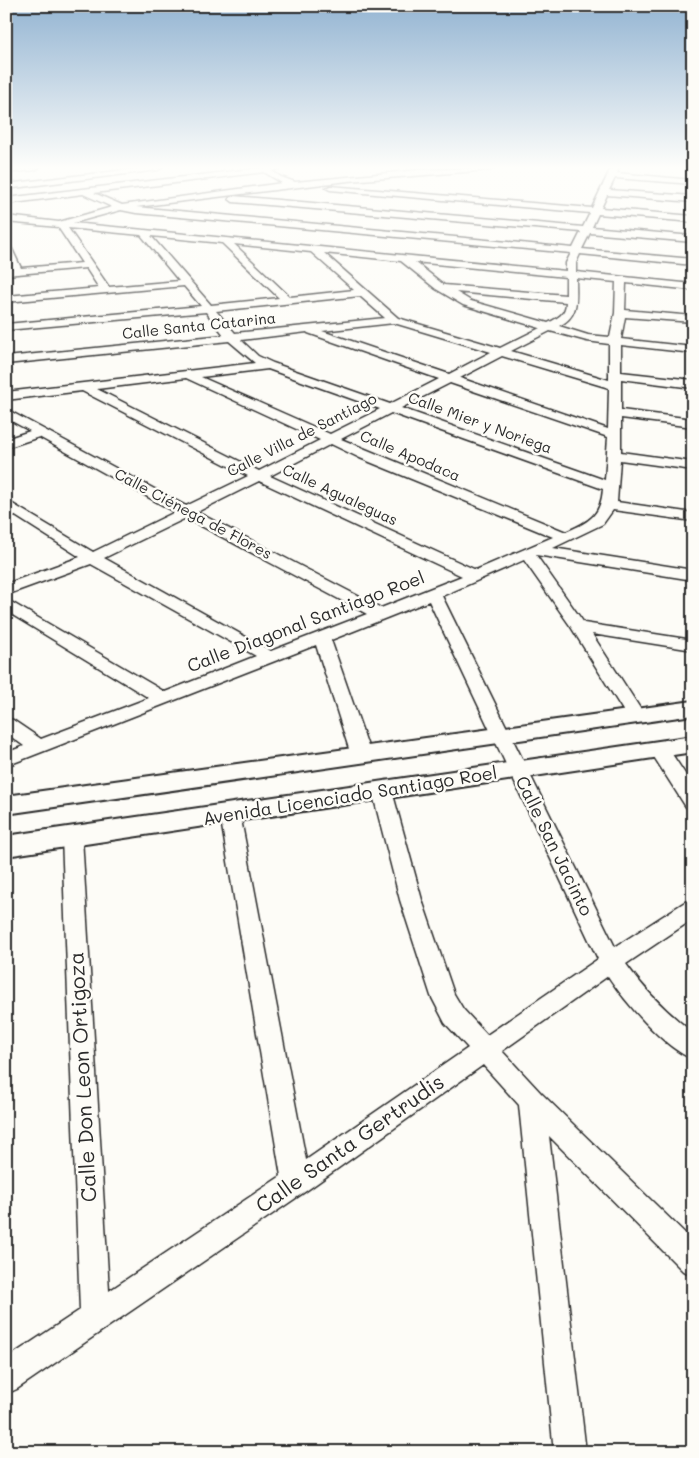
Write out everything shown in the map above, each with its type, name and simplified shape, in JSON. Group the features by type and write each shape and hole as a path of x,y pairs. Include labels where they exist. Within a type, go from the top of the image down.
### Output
{"street":[{"path":"69,236 106,290"},
{"name":"Calle Mier y Noriega","path":"146,236 208,310 254,358 610,487"},
{"path":"184,236 313,249 354,242 401,257 693,287"},
{"path":"314,236 354,242 576,252 693,262"},
{"path":"354,242 359,236"},
{"name":"Calle Villa de Santiago","path":"6,590 92,558 259,476 550,328 568,315 572,299 571,263 583,236"},
{"path":"657,236 693,239"},
{"path":"224,240 287,300"},
{"path":"6,247 18,271"},
{"path":"313,249 394,320 501,352 614,380 693,384"},
{"path":"401,257 440,287 467,303 587,338 614,343 693,350"},
{"path":"6,272 89,265"},
{"path":"621,279 620,313 614,343 612,413 614,455 609,505 693,517"},
{"path":"6,299 185,283"},
{"path":"440,287 572,299"},
{"path":"6,327 208,310 364,292"},
{"path":"620,313 693,319"},
{"name":"Calle Santa Catarina","path":"6,361 394,320"},
{"path":"309,329 448,379 614,435"},
{"path":"6,396 269,365"},
{"name":"Calle Apodaca","path":"188,375 423,480 566,537"},
{"name":"Calle Agualeguas","path":"84,387 259,476 476,576"},
{"name":"Calle Ciénega de Flores","path":"6,412 186,512 380,614"},
{"path":"612,413 693,423"},
{"path":"6,444 40,432"},
{"path":"614,455 693,466"},
{"path":"6,504 92,558 270,657"},
{"name":"Calle Diagonal Santiago Roel","path":"6,760 476,576 586,529 598,521 609,505"},
{"path":"6,520 23,515"},
{"path":"531,551 693,575"},
{"path":"531,551 636,716"},
{"name":"Calle San Jacinto","path":"432,594 504,735 518,770 611,962"},
{"path":"6,604 164,699"},
{"path":"579,626 693,645"},
{"path":"322,636 361,755"},
{"name":"Avenida Licenciado Santiago Roel","path":"6,805 693,708"},
{"path":"6,724 40,747"},
{"name":"Avenida Licenciado Santiago Roel","path":"6,846 693,744"},
{"path":"659,749 693,802"},
{"path":"382,791 410,900 443,996 454,1016 532,1101 693,1261"},
{"path":"230,814 296,1182"},
{"name":"Calle Don Leon Ortigoza","path":"72,836 95,1317"},
{"name":"Calle Santa Gertrudis","path":"6,1378 296,1182 611,962 693,908"},
{"path":"611,962 632,992 653,1014 693,1048"},
{"path":"532,1101 573,1447"}]}
